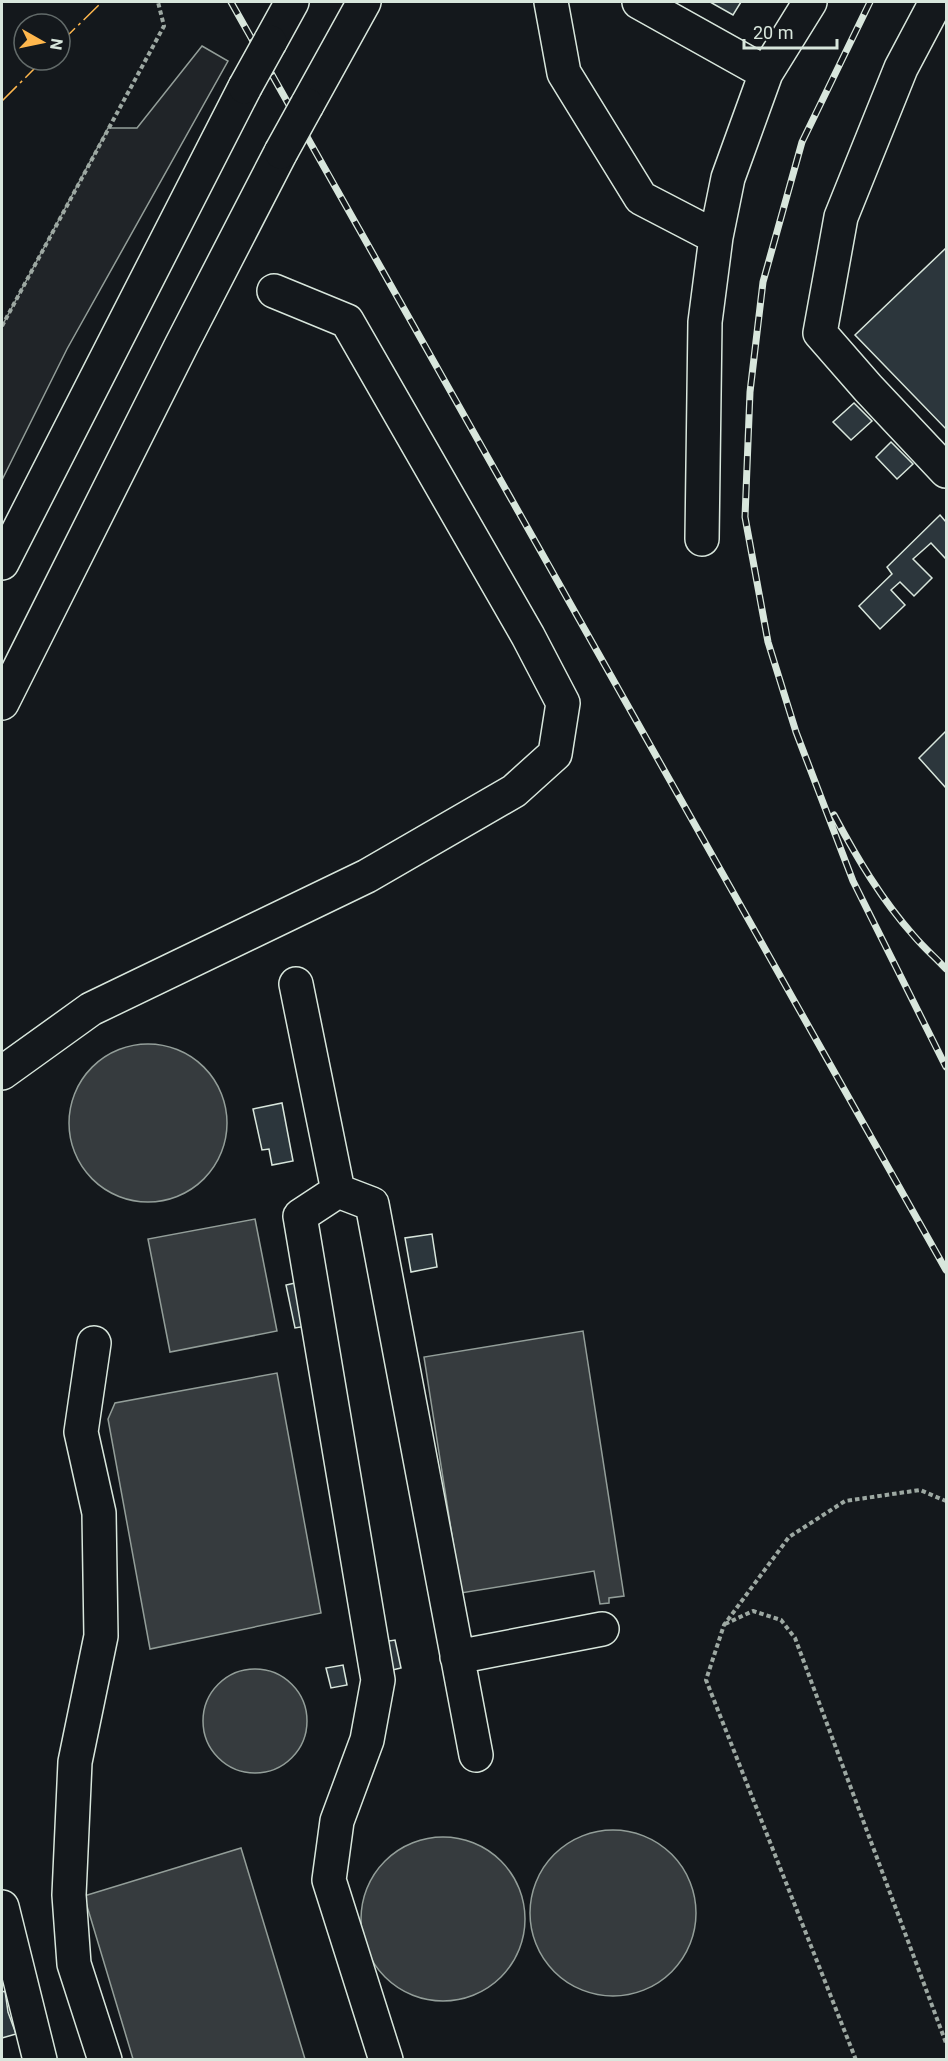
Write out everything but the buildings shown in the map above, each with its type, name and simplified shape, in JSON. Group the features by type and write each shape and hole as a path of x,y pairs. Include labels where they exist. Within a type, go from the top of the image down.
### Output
{"main road":[{"path":"2,563 245,87 292,2"},
{"path":"2,703 281,152 364,2"},
{"path":"550,2 564,73 641,198 716,237"},
{"path":"639,2 766,73"},
{"path":"702,539 705,322 716,237 728,178 766,73 810,2"},
{"path":"936,2 901,68 841,217 820,333 946,471"},
{"path":"2,1073 92,1009 367,876 504,797 514,791 555,754 563,703 528,636 347,321 274,291"},
{"path":"296,984 338,1191"},
{"path":"338,1191 372,1204 476,1755"},
{"path":"338,1191 300,1216 378,1680 367,1740 337,1821 329,1880 386,2060"},
{"path":"94,1343 81,1432 99,1513 101,1636 75,1762 69,1895 74,1964 105,2060"},
{"path":"458,1657 602,1629"},
{"path":"2,1907 40,2060"}],"path":[{"path":"2,326 164,26 158,2"},
{"path":"856,2060 706,1680 724,1624 789,1537 845,1501 920,1490 946,1501"},
{"path":"724,1624 753,1611 781,1620 795,1638 946,2043"}],"shaded area":[{"path":"202,46 228,61 67,349 2,480 2,326 108,128 137,128"},
{"path":"148,1044 178,1050 204,1067 221,1093 227,1123 221,1153 204,1179 178,1196 148,1202 118,1196 92,1179 75,1153 69,1123 75,1093 92,1067 118,1050"},
{"path":"255,1219 277,1331 170,1352 148,1239"},
{"path":"583,1331 624,1596 609,1598 609,1603 600,1604 594,1571 461,1593 424,1357"},
{"path":"277,1373 321,1613 150,1649 108,1419 115,1403"},
{"path":"255,1669 275,1673 292,1684 303,1701 307,1721 303,1741 292,1758 275,1769 255,1773 235,1769 218,1758 207,1741 203,1721 207,1701 218,1684 235,1673"},
{"path":"613,1830 629,1831 645,1836 672,1854 690,1881 695,1897 695,1929 690,1945 672,1972 645,1990 629,1995 613,1996 597,1995 581,1990 554,1972 536,1945 531,1929 530,1913 531,1897 536,1881 554,1854 581,1836 597,1831"},
{"path":"443,1837 459,1838 475,1843 501,1861 519,1887 524,1903 524,1935 519,1951 501,1977 475,1995 459,2000 443,2001 427,2000 411,1995 385,1977 367,1951 362,1935 361,1919 362,1903 367,1887 385,1861 411,1843 427,1838"},
{"path":"241,1848 305,2059 133,2059 84,1896"}],"railway":[{"path":"231,2 946,1270"},
{"path":"870,2 802,142 763,282 750,392 745,517 768,642 796,732 853,881 946,1067"},
{"path":"834,815 880,893 902,922 946,969"}],"power":[{"path":"72,31 102,2"},
{"path":"2,101 31,72"}]}
